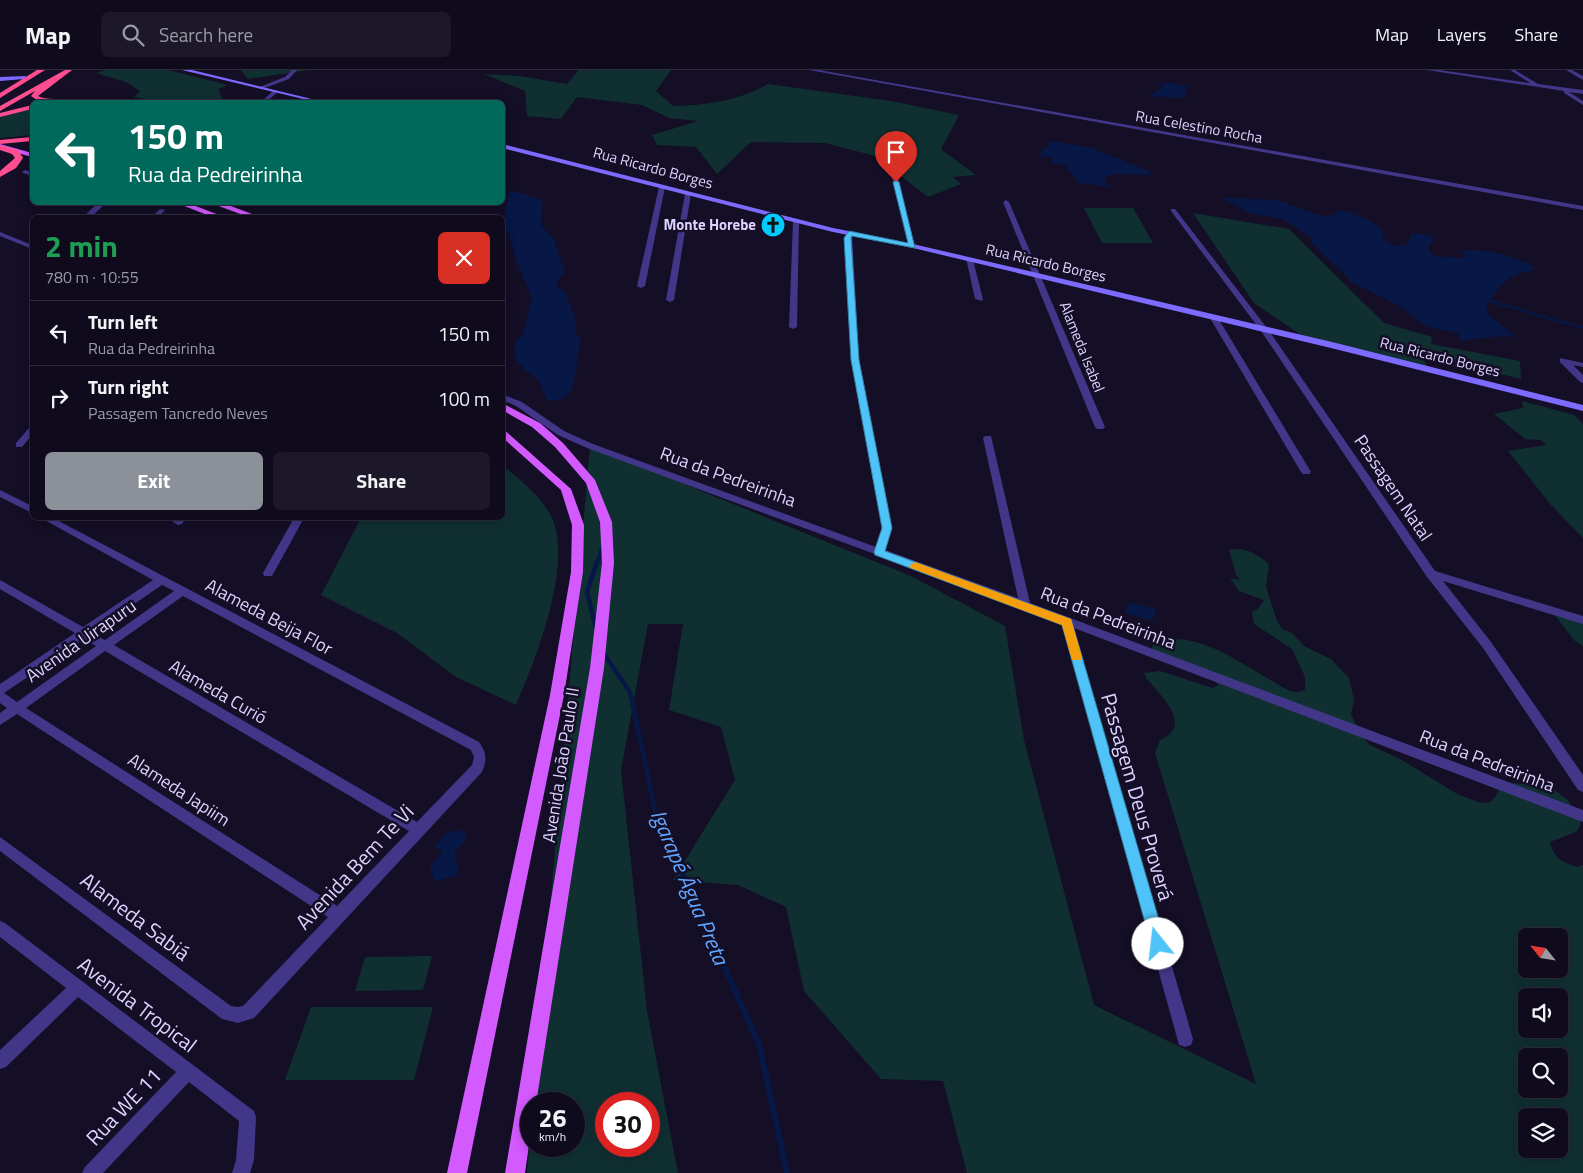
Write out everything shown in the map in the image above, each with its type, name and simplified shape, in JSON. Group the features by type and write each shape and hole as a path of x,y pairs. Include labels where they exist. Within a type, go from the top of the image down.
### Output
{"highway":[{"path":"1,91 24,77 41,70"},
{"path":"1,91 41,70"},
{"path":"0,109 64,70"},
{"path":"42,100 34,96 40,89 69,70"},
{"path":"0,115 30,108"},
{"path":"0,145 30,139"},
{"path":"0,145 15,152 19,158 13,166 0,175"}],"main road":[{"path":"0,145 30,151"},
{"path":"0,145 30,154"},
{"path":"186,205 215,215"},
{"path":"220,205 251,215"},
{"name":"Avenida João Paulo II","path":"505,408 536,425 553,440 591,482 606,522 608,563 597,668 515,1173"},
{"name":"Avenida João Paulo II","path":"458,1173 557,695 577,572 578,525 566,489 505,434"}],"street":[{"path":"185,70 312,100"},
{"path":"260,88 287,78 295,70"},
{"name":"Rua Celestino Rocha","path":"811,70 1583,208"},
{"path":"1428,70 1583,92"},
{"path":"1512,70 1539,86"},
{"path":"1568,70 1583,78"},
{"path":"0,79 24,77"},
{"path":"1562,90 1583,103"},
{"path":"265,100 275,92"},
{"name":"Rua Ricardo Borges","path":"505,147 849,234 913,246 1583,408"},
{"path":"892,166 913,246"},
{"path":"25,172 30,173"},
{"path":"640,286 662,187"},
{"path":"670,300 688,194"},
{"name":"Alameda Isabel","path":"1006,202 1039,277 1100,427"},
{"path":"89,215 100,205"},
{"path":"157,215 162,210"},
{"name":"Passagem Natal","path":"1173,210 1264,330 1431,574 1486,645 1583,786"},
{"path":"793,327 796,221"},
{"path":"0,234 30,246"},
{"path":"849,234 855,360 887,528 879,552"},
{"path":"969,260 979,299"},
{"path":"1214,318 1306,472"},
{"path":"1583,365 1563,360 1583,380"},
{"name":"Rua da Pedreirinha","path":"505,397 519,404 562,433 590,446 1025,605 1583,816"},
{"path":"19,445 30,432"},
{"path":"988,438 1025,605"},
{"path":"0,492 30,509"},
{"name":"Alameda Beija Flor","path":"50,520 476,746"},
{"path":"268,573 298,520"},
{"path":"1431,574 1583,620"},
{"name":"Avenida Uirapuru","path":"0,690 161,580"},
{"name":"Alameda Curió","path":"0,584 419,830"},
{"name":"Avenida Uirapuru","path":"0,720 182,591"},
{"name":"Passagem Deus Proverá","path":"1067,622 1185,1039"},
{"name":"Alameda Japiim","path":"0,697 338,915"},
{"name":"Avenida Bem Te Vi","path":"248,1012 477,768 481,755 476,746"},
{"name":"Alameda Sabiá","path":"0,842 228,1013 238,1015 248,1012"},
{"name":"Avenida Tropical","path":"0,928 248,1117 245,1160 241,1173"},
{"path":"0,1060 78,987"},
{"name":"Rua WE 11","path":"92,1173 188,1071"}],"green space":[{"path":"106,70 168,70 228,85 218,89 223,100 145,100 134,97 140,91 126,82 96,73"},
{"path":"241,70 309,70 248,79"},
{"path":"579,70 671,70 656,91 673,106 698,105 722,101 757,90 768,84 891,101 959,115 941,149 976,175 953,177 961,184 928,197 875,156 825,143 751,142 717,174 696,147 657,145 652,135 698,121 669,118 642,105 577,97 561,119 527,116 525,91 484,74 519,76 567,84"},
{"path":"30,109 30,135 0,138 0,117"},
{"path":"1084,208 1133,208 1153,243 1102,243"},
{"path":"1193,213 1289,229 1384,323 1432,337 1431,344 1520,361 1521,379 1421,354 1428,369 1301,335 1254,303"},
{"path":"1522,401 1574,415 1583,424 1583,538 1551,505 1508,451 1547,445 1540,440 1525,439 1494,414 1523,408"},
{"path":"590,446 911,576 1005,626 1024,740 1094,1005 1256,1084 1155,753 1160,740 1170,734 1174,727 1175,719 1172,710 1144,673 1160,671 1213,688 1218,685 1214,678 1153,653 1152,647 1155,642 1172,639 1190,641 1207,646 1242,663 1290,691 1299,692 1305,690 1305,677 1292,649 1254,624 1252,612 1258,609 1264,600 1239,591 1230,578 1240,580 1236,575 1229,550 1245,550 1260,557 1269,564 1266,587 1277,621 1282,629 1292,633 1304,646 1331,659 1349,678 1354,700 1351,714 1362,737 1370,745 1400,759 1459,795 1481,803 1490,802 1501,786 1508,783 1548,785 1568,800 1580,818 1580,826 1576,832 1550,842 1556,856 1560,859 1578,867 1583,865 1583,1173 967,1173 943,1081 881,1079 804,991 786,907 738,885 673,880 735,780 721,727 669,710 683,624 648,624 621,770 647,1011 678,1173 527,1173 528,1157 585,1157 585,1092 534,1092"},
{"path":"505,468 537,497 552,518 557,538 558,561 555,586 542,638 516,705 456,677 397,633 321,595 360,520 505,520"},
{"path":"1552,612 1583,622 1583,646 1575,641"},
{"path":"432,956 423,990 355,991 365,957"},
{"path":"311,1007 433,1007 414,1080 285,1080"}],"water":[{"path":"1170,83 1187,86 1185,98 1148,96 1164,87 1157,84"},
{"path":"1050,141 1092,148 1149,171 1152,175 1112,174 1106,177 1106,183 1112,187 1079,183 1065,165 1051,163 1053,159 1051,157 1040,156 1042,150 1049,145"},
{"path":"510,190 542,200 541,225 554,240 565,272 556,281 559,288 564,290 576,320 576,333 581,338 571,389 566,396 558,400 547,400 538,379 528,373 517,361 514,353 516,342 523,333 532,297 516,261 505,227 505,215"},
{"path":"1222,198 1278,200 1321,216 1332,215 1339,210 1362,217 1377,225 1382,229 1384,240 1394,246 1406,245 1411,238 1411,233 1430,235 1433,240 1428,248 1433,256 1466,258 1462,251 1471,250 1508,256 1534,266 1532,271 1516,275 1505,282 1487,306 1488,314 1516,337 1501,336 1459,341 1458,333 1427,327 1398,305 1349,281 1347,276 1311,243 1312,238 1283,219 1252,214"},
{"path":"1129,602 1157,609 1152,621 1125,613"},
{"path":"461,830 465,834 465,841 455,851 458,876 435,881 431,873 431,866 443,852 434,847 447,833"}],"building":[{"name":"Monte Horebe","path":"767,218 780,220 779,232 766,232"}],"waterway":[{"path":"1486,300 1583,328"},
{"name":"Igarapé Água Preta","path":"597,563 603,545"},
{"name":"Igarapé Água Preta","path":"596,629 587,592 597,562"},
{"name":"Igarapé Água Preta","path":"602,651 630,692 656,815 663,830"},
{"name":"Igarapé Água Preta","path":"662,828 759,1044 787,1173"}],"slow traffic":[{"path":"915,566 1067,622 1076,657"}],"place":[{"name":"Monte Horebe","path":"773,225"}],"route":[{"path":"896,182 913,246 849,234 848,238 855,360 887,528 879,552 1067,622 1158,944"}]}
